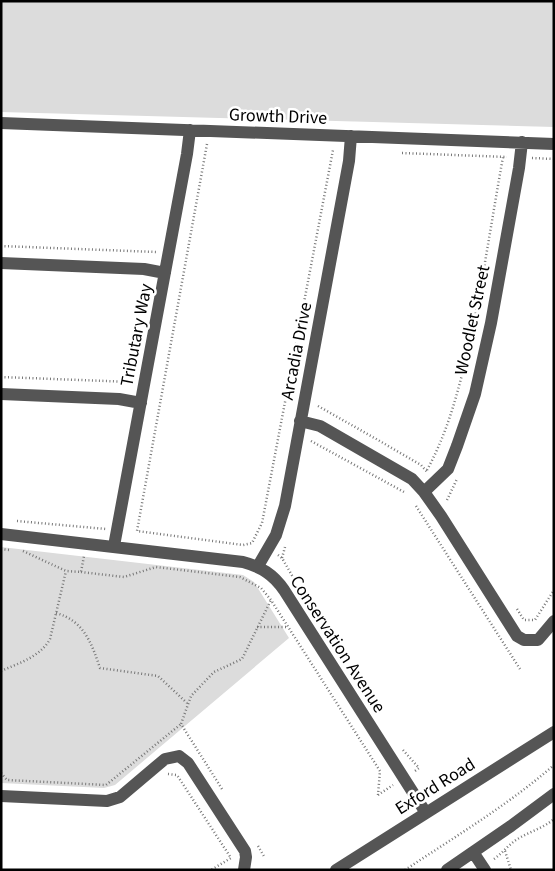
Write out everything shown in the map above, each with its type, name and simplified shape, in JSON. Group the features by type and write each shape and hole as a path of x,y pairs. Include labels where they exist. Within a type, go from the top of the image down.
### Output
{"street":[{"name":"Growth Drive","path":"1,123 554,144"},
{"name":"Tributary Way","path":"114,546 190,130"},
{"name":"Arcadia Drive","path":"258,566 280,524 349,161 350,136"},
{"name":"Woodlet Street","path":"424,492 448,470 458,446 483,362 519,168 522,142"},
{"path":"1,263 144,269 165,273"},
{"path":"1,394 119,399 141,403"},
{"path":"300,421 320,426 412,479 424,492 517,636 524,640 538,640 554,621"},
{"name":"Conservation Avenue","path":"1,534 243,562 258,566 269,573 284,590 426,813"},
{"name":"Exford Road","path":"336,870 554,732"},
{"path":"1,796 107,801 120,797 165,759 179,756 188,763 245,851 244,870"},
{"path":"447,870 518,822 554,794"},
{"path":"473,852 484,868"}],"path":[{"path":"206,144 137,531 243,545 252,543 262,523 333,150"},
{"path":"426,471 438,450 446,429 461,379 476,310 503,157"},
{"path":"1,246 156,252"},
{"path":"1,377 132,382"},
{"path":"319,397 318,407 421,466 435,481 447,500"},
{"path":"11,521 107,529"},
{"path":"81,572 89,528"},
{"path":"1,549 15,550"},
{"path":"21,550 66,571 124,577 156,568 240,577 261,588 271,600 380,771 378,795"},
{"path":"1,671 39,653 46,646 50,638 66,571"},
{"path":"514,604 524,620 535,620 554,590"},
{"path":"1,773 7,780 106,784 181,724 191,696 214,672 242,659 271,600"},
{"path":"56,613 68,617 78,624 100,668 158,676 188,704"},
{"path":"257,627 288,627"},
{"path":"181,724 197,748"},
{"path":"405,870 491,814 554,765"},
{"path":"168,774 177,775 231,858 211,870"},
{"path":"484,868 513,842 546,826 554,819"},
{"path":"505,851 511,870"}],"shaded area":[{"path":"1,1 554,1 554,127 1,112"},
{"path":"1,547 243,575 254,582 289,638 115,785 104,788 1,783"}]}
